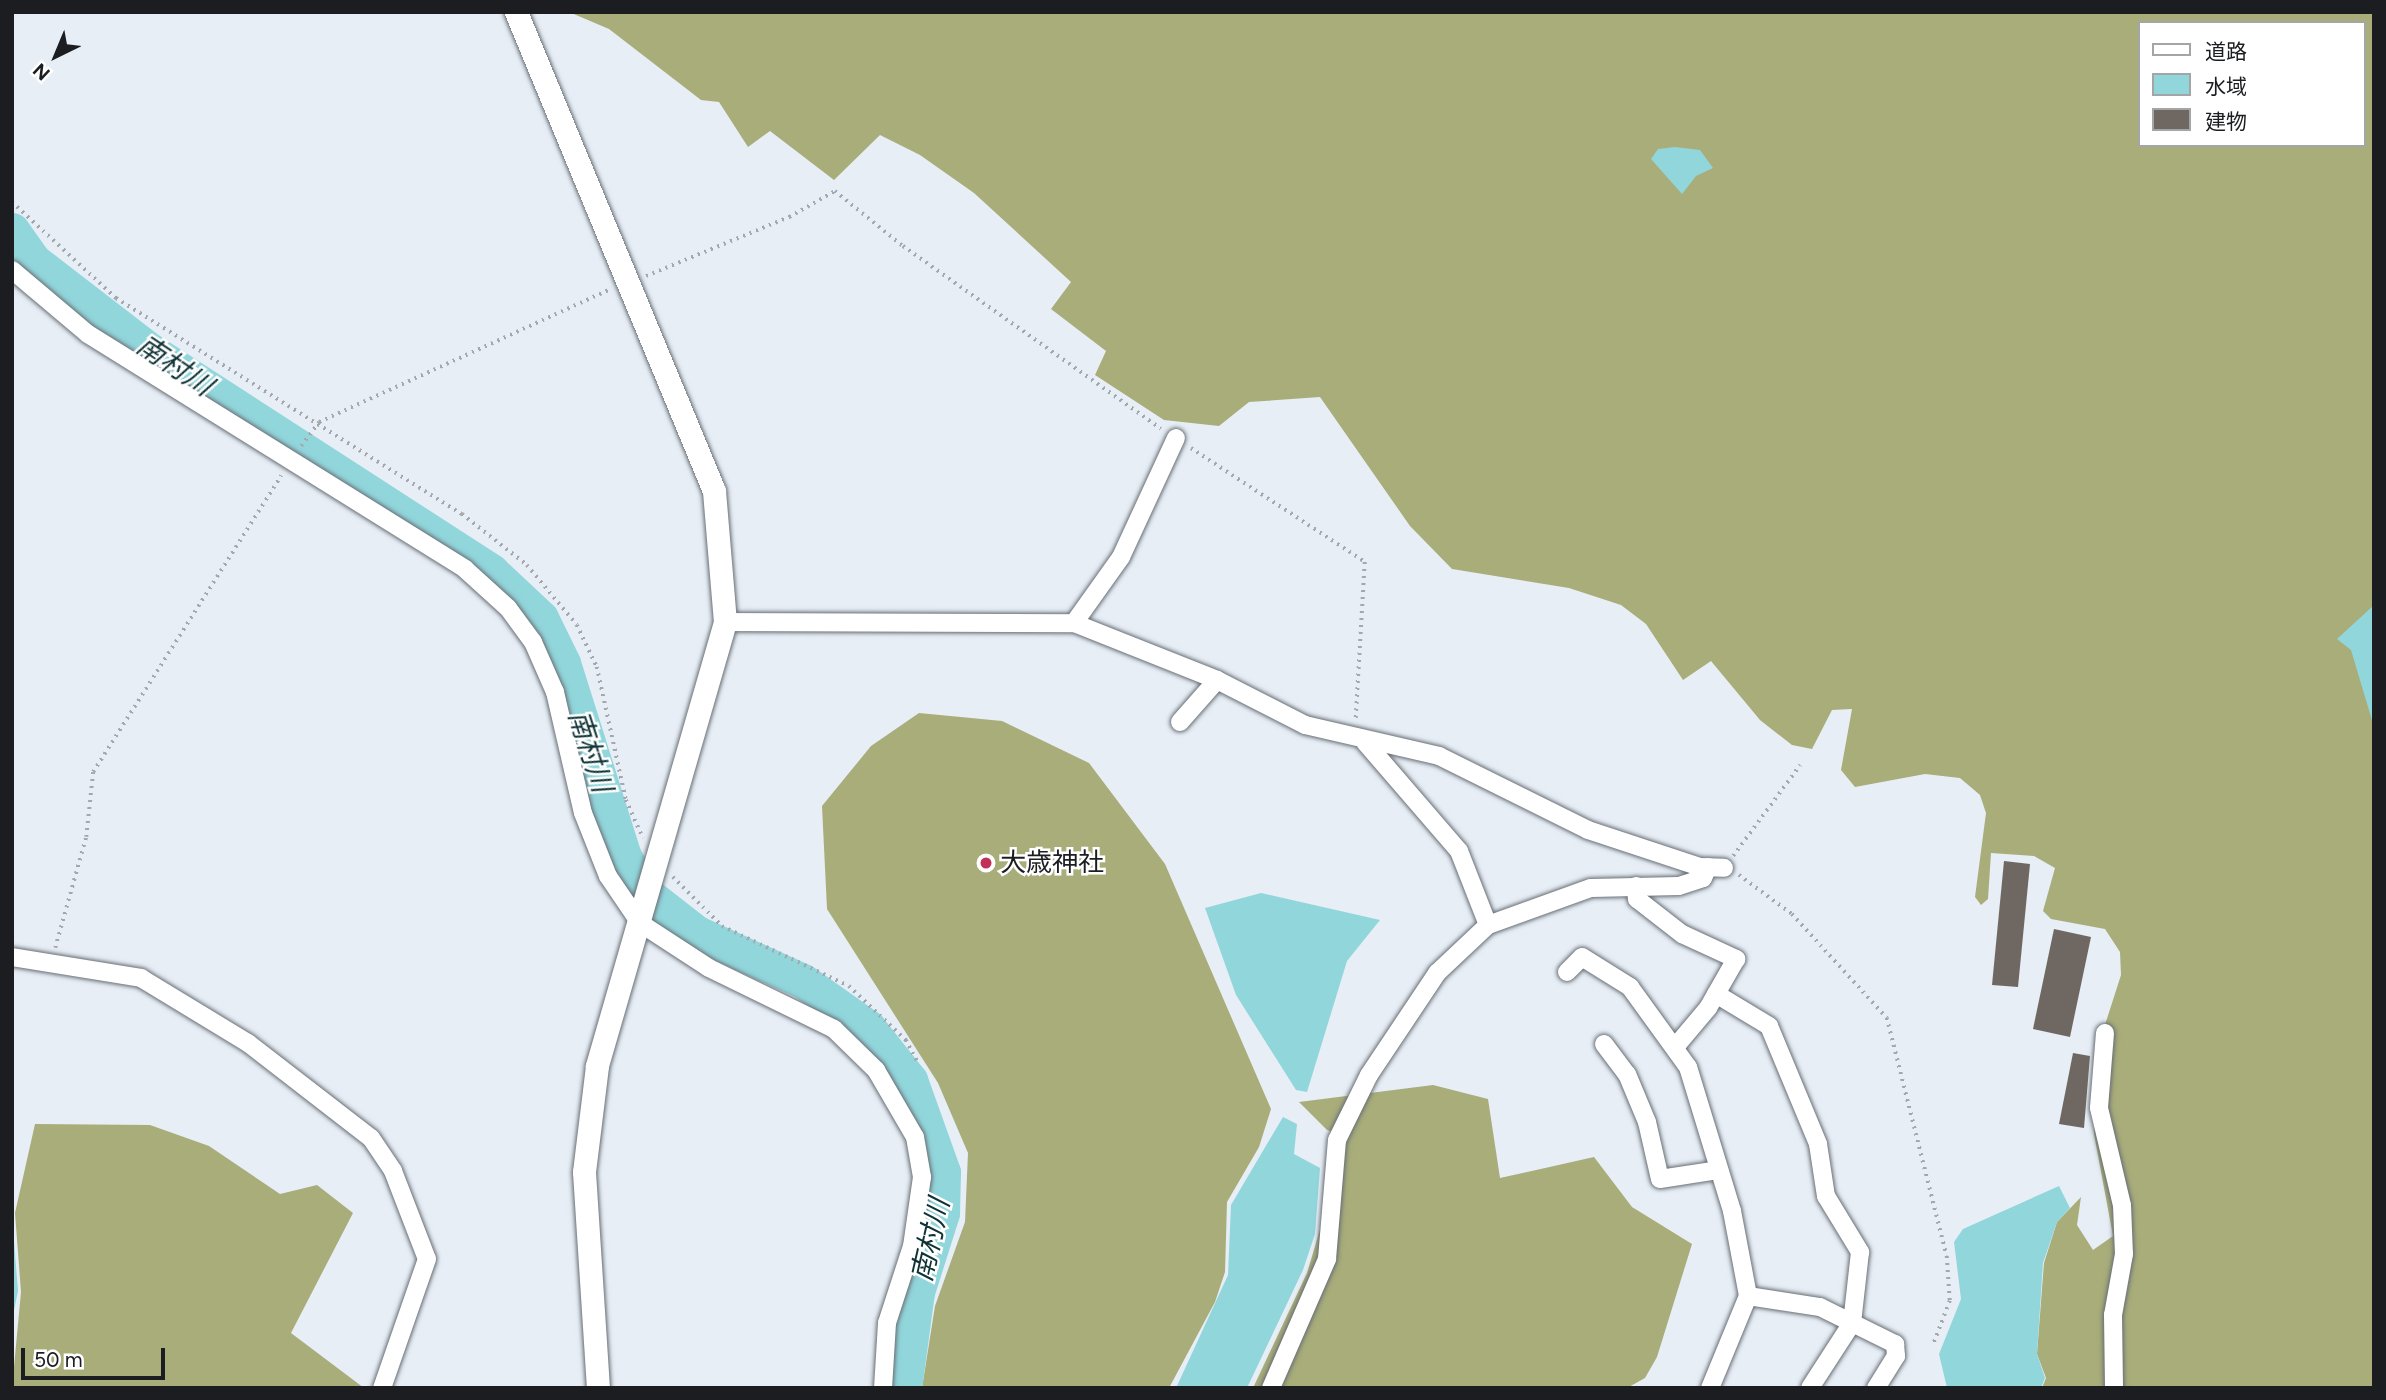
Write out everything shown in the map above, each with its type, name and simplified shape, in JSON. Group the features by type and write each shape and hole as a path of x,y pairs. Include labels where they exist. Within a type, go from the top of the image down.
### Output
{"street":[{"path":"516,12 632,282 715,491 724,622 660,860 597,1066 584,1172 598,1388"},
{"path":"12,270 88,334 465,569 508,608 533,642 555,692 583,813 608,876 640,923 709,968 834,1029 876,1070 915,1137 922,1177 912,1246 887,1323 883,1388"},
{"path":"1074,623 1121,557 1176,438"},
{"path":"724,622 1074,623 1217,680 1304,726 1356,734 1439,756 1588,830 1716,868"},
{"path":"1180,722 1217,680"},
{"path":"1356,734 1382,754 1459,851 1488,925"},
{"path":"1271,1388 1327,1259 1337,1140 1404,1019 1437,973 1488,925 1591,888 1679,886 1703,877 1716,868"},
{"path":"1636,886 1637,899 1682,934 1736,959 1716,994 1676,1045"},
{"path":"12,957 141,978 248,1043 371,1138 393,1171 427,1259 382,1388"},
{"path":"1567,972 1582,957 1630,987 1676,1045 1719,1170 1748,1296 1710,1388"},
{"path":"1716,994 1769,1027 1818,1144 1826,1196 1860,1252 1852,1323 1810,1388"},
{"path":"2105,1033 2099,1108 2122,1205 2124,1254 2113,1315 2114,1388"},
{"path":"1604,1044 1627,1074 1647,1122 1660,1179 1719,1170"},
{"path":"1748,1296 1821,1307 1895,1344 1896,1356 1876,1388"}],"path":[{"path":"632,282 789,217 835,191 903,246 1176,438 1366,562 1356,734"},
{"path":"12,202 116,298 319,422 499,541 557,596 597,667 626,800 635,827 660,860 722,926 849,986 906,1040 919,1065"},
{"path":"51,963 86,837 93,772 290,460 319,422 601,293"},
{"path":"1800,765 1716,868 1792,914 1887,1018 1947,1256 1950,1301 1934,1343"}],"green space":[{"path":"569,12 2374,12 2374,1388 2042,1388 2046,1378 2037,1354 2044,1263 2057,1222 2081,1197 2077,1225 2093,1250 2113,1236 2094,1134 2095,1056 2121,975 2120,952 2105,929 2051,919 2043,911 2055,868 2034,856 1991,853 1988,899 1981,905 1975,897 1986,813 1980,795 1960,778 1925,774 1855,787 1841,770 1852,709 1832,710 1812,749 1792,745 1760,720 1711,661 1683,680 1646,624 1621,605 1569,588 1452,569 1410,526 1320,397 1249,402 1219,426 1164,420 1095,375 1106,351 1051,309 1071,282 974,193 920,155 880,135 834,180 770,131 748,147 719,102 701,100 609,29"},
{"path":"919,713 1002,721 1089,763 1165,864 1271,1109 1259,1147 1227,1202 1225,1272 1215,1302 1169,1388 922,1388 935,1306 965,1222 968,1153 938,1083 827,909 822,806 871,746"},
{"path":"1433,1085 1488,1099 1500,1178 1594,1157 1632,1207 1692,1244 1657,1357 1645,1378 1627,1388 1253,1388 1307,1273 1348,1136 1327,1130 1299,1102"},
{"path":"35,1124 150,1125 209,1146 280,1194 317,1185 353,1213 291,1333 364,1388 12,1388 21,1292 15,1213"}],"water":[{"path":"1675,147 1700,150 1713,168 1696,176 1682,194 1651,159 1658,149"},
{"path":"2374,605 2374,727 2351,650 2337,639"},
{"path":"1261,893 1380,920 1347,961 1307,1092 1296,1090 1236,995 1205,908"},
{"path":"1283,1117 1297,1124 1294,1154 1320,1168 1315,1234 1303,1270 1247,1388 1176,1388 1228,1275 1231,1205"},
{"path":"2059,1186 2070,1208 2057,1222 2043,1263 2037,1354 2045,1378 2041,1388 1947,1388 1939,1354 1961,1299 1954,1242 1963,1229"},
{"path":"12,1241 18,1291 12,1320"}],"building":[{"path":"2004,861 2030,864 2018,987 1992,985"},
{"path":"2054,929 2091,937 2070,1037 2033,1029"},
{"path":"2073,1053 2090,1056 2084,1128 2059,1124"}],"waterway":[{"name":"南村川","path":"12,230 34,261 151,351 492,572 541,618 563,663 624,856 643,891 697,933 803,981 868,1027 910,1080 943,1172 942,1213 917,1292 904,1388"}],"place":[{"name":"大歳神社","path":"986,863"}]}
